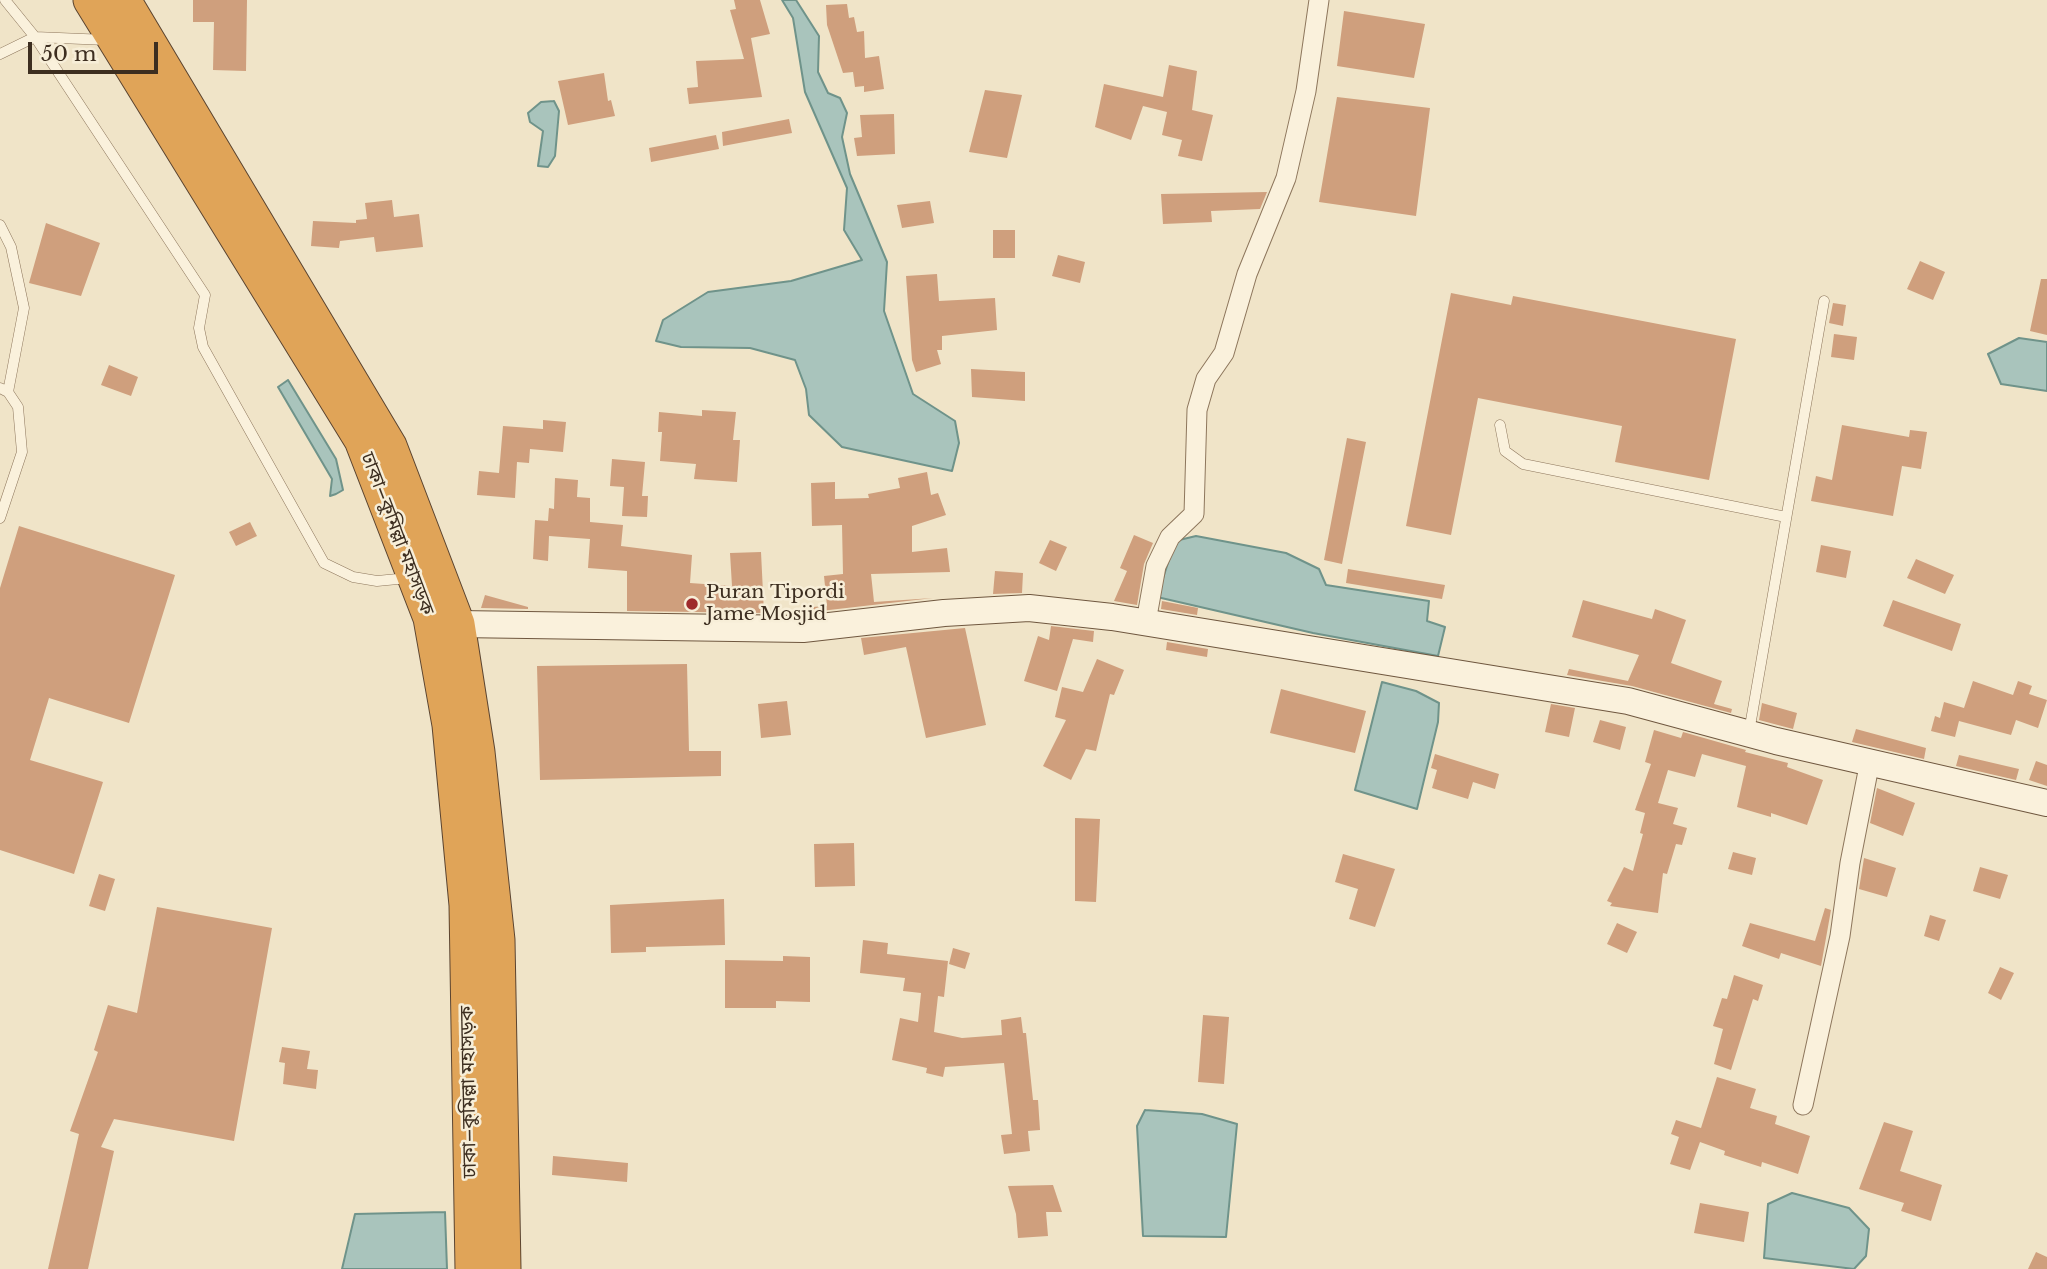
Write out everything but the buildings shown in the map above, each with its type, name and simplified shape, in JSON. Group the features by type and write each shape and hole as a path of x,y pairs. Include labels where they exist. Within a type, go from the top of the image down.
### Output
{"highway":[{"name":"ঢাকা–কুমিল্লা মহাসড়ক","path":"90,0 360,440 414,578 447,617 449,725 467,905 472,1269"},
{"name":"ঢাকা–কুমিল্লা মহাসড়ক","path":"124,0 390,446 447,617 478,751 498,940 505,1269"}],"street":[{"path":"1146,622 1156,566 1170,537 1194,514 1197,410 1206,379 1224,353 1247,274 1286,178 1306,91 1319,0"},
{"path":"447,617 803,629 944,613 1029,608 1146,622 1628,701 2047,803"},
{"path":"1803,1105 1840,936 1850,863 1870,761"}],"lane":[{"path":"5,0 35,37 205,295 199,328 203,347 324,563 353,577 377,581 414,578"},
{"path":"0,54 35,37 114,41"},
{"path":"0,225 11,247 24,308 4,390 18,407 22,452 0,518"},
{"path":"1749,732 1824,300"},
{"path":"1500,425 1505,451 1523,464 1786,517"}],"water":[{"path":"782,0 796,0 819,36 818,72 828,93 840,98 847,113 842,137 850,174 887,262 884,311 913,394 955,421 959,443 952,471 842,447 809,415 806,389 795,360 750,348 681,347 656,341 663,320 708,292 791,281 862,260 844,230 847,188 805,92 793,18"},
{"path":"554,101 559,111 555,156 548,167 538,166 543,131 530,122 528,113 541,102"},
{"path":"2019,338 2047,342 2047,391 2001,384 1988,354"},
{"path":"288,380 336,459 343,490 336,494 330,496 332,479 278,387"},
{"path":"1196,536 1286,553 1319,569 1326,585 1429,601 1427,621 1445,627 1438,656 1313,633 1157,597 1175,541"},
{"path":"1382,682 1416,691 1439,703 1438,722 1417,809 1355,790"},
{"path":"1145,1110 1202,1114 1237,1124 1226,1237 1143,1236 1137,1126"},
{"path":"1792,1193 1849,1208 1869,1229 1866,1256 1854,1269 1764,1258 1768,1204"},
{"path":"445,1212 447,1269 342,1269 355,1214"}],"place":[{"name":"Puran Tipordi Jame Mosjid","path":"692,604"}]}
